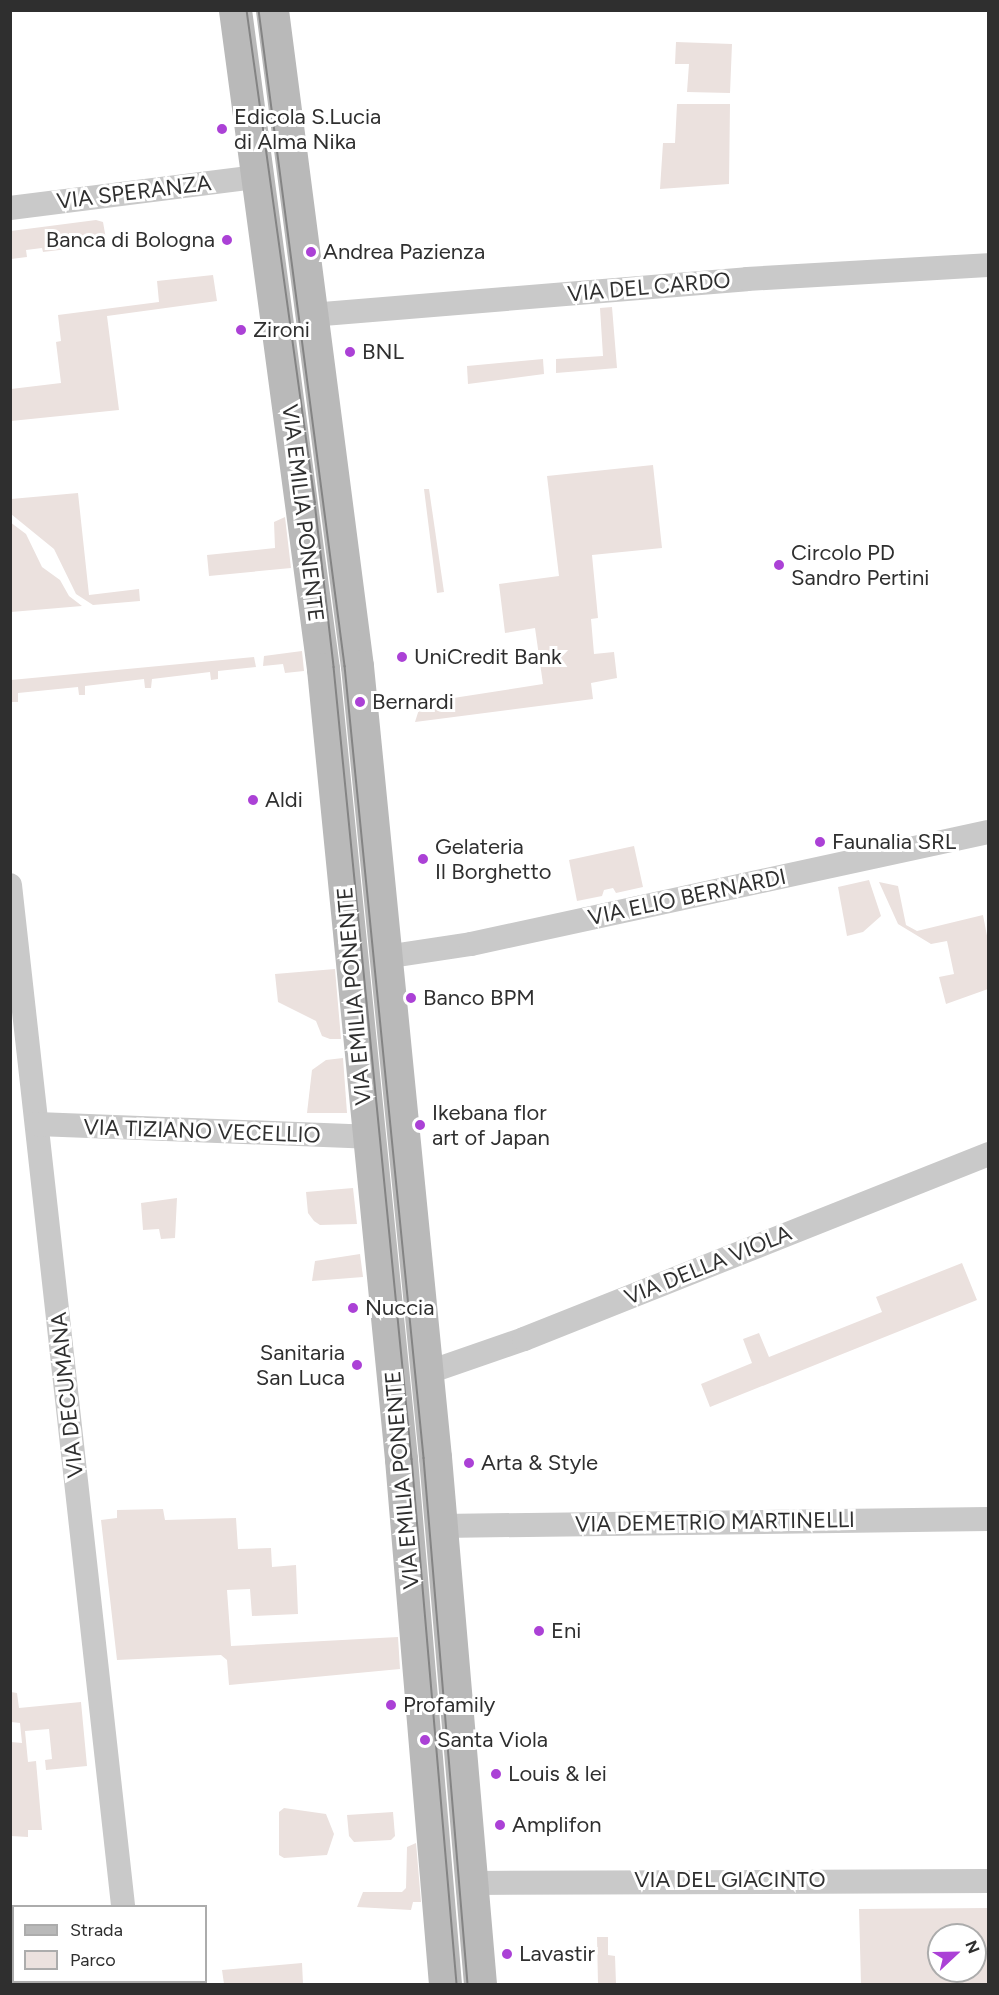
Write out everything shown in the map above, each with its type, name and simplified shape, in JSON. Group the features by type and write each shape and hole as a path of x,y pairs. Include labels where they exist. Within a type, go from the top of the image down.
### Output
{"main road":[{"name":"VIA EMILIA PONENTE","path":"235,10 315,598 402,1470 445,1984"},
{"name":"VIA EMILIA PONENTE","path":"272,10 357,666 441,1526 480,1984"}],"street":[{"name":"VIA SPERANZA","path":"10,208 257,177"},
{"name":"VIA DEL CARDO","path":"311,315 758,278 988,266"},
{"name":"VIA ELIO BERNARDI","path":"385,957 471,944 988,832"},
{"name":"VIA DECUMANA","path":"10,885 123,1905"},
{"name":"VIA TIZIANO VECELLIO","path":"37,1124 368,1137"},
{"name":"VIA DELLA VIOLA","path":"426,1373 524,1339 988,1154"},
{"name":"VIA DEMETRIO MARTINELLI","path":"441,1526 988,1519"},
{"name":"VIA DEL GIACINTO","path":"472,1883 743,1879 988,1881"}],"green space":[{"path":"676,42 732,44 730,93 687,92 689,64 675,64"},
{"path":"677,104 730,104 729,184 660,189 663,143 675,143"},
{"path":"96,220 103,222 106,239 92,241 92,246 43,252 42,248 26,250 27,257 11,259 11,231"},
{"path":"213,275 217,301 107,316 119,410 11,421 11,389 61,383 56,342 61,341 58,315 159,302 157,281"},
{"path":"612,307 617,368 556,373 556,359 603,356 600,308"},
{"path":"543,359 544,374 468,384 467,366"},
{"path":"653,465 662,548 592,555 598,618 591,619 594,654 614,652 617,678 591,683 593,699 415,722 421,703 543,684 535,628 505,633 499,584 559,576 547,476"},
{"path":"424,489 429,489 444,592 437,593"},
{"path":"78,493 89,595 139,589 140,601 93,605 76,594 54,549 11,514 11,499"},
{"path":"285,517 291,568 209,576 207,555 275,548 274,522"},
{"path":"10,522 26,534 42,567 60,580 69,596 82,606 11,612"},
{"path":"302,651 304,671 285,673 283,664 263,666 264,656"},
{"path":"254,657 256,667 218,671 218,679 211,680 210,672 152,679 151,688 145,688 144,679 85,686 85,695 79,695 78,687 18,693 18,702 12,702 11,680"},
{"path":"634,846 643,887 616,893 613,888 604,890 602,896 577,901 569,860"},
{"path":"869,880 881,916 863,932 847,936 838,887"},
{"path":"879,882 898,886 906,925 917,931 983,915 988,941 988,989 946,1004 939,977 954,974 947,941 931,944 898,924"},
{"path":"335,969 341,1039 322,1036 316,1021 278,1002 275,974"},
{"path":"343,1058 347,1113 307,1113 312,1070 326,1060"},
{"path":"353,1188 357,1224 320,1225 308,1213 306,1192"},
{"path":"177,1198 175,1238 161,1239 159,1229 143,1230 141,1203"},
{"path":"360,1254 363,1277 312,1281 315,1261"},
{"path":"962,1263 977,1300 710,1407 701,1384 752,1363 743,1339 759,1333 769,1357 882,1312 876,1297"},
{"path":"163,1509 165,1520 236,1518 238,1549 271,1548 272,1567 296,1565 298,1614 252,1616 250,1589 227,1590 231,1646 398,1637 400,1669 229,1685 227,1660 221,1655 117,1660 101,1520 117,1518 117,1510"},
{"path":"11,1692 17,1693 19,1708 81,1702 87,1766 46,1770 45,1760 52,1759 49,1729 25,1731 28,1762 36,1761 42,1830 28,1830 28,1837 11,1836 11,1742 22,1743 20,1723 11,1722"},
{"path":"284,1808 326,1814 334,1834 327,1855 284,1858 279,1855 279,1812"},
{"path":"393,1812 395,1836 391,1840 354,1842 349,1836 347,1815"},
{"path":"416,1843 421,1902 413,1902 411,1910 357,1907 363,1892 402,1892 406,1888 407,1847"},
{"path":"988,1908 988,1984 861,1984 859,1909"},
{"path":"597,1937 608,1937 608,1955 615,1956 616,1984 598,1984"},
{"path":"302,1963 303,1984 224,1984 222,1970"}],"tram line":[{"path":"247,10 315,502 334,667 412,1459 457,1984"},
{"path":"259,10 345,666 424,1458 468,1984"}],"place":[{"name":"Edicola S.Lucia di Alma Nika","path":"222,129"},
{"name":"Banca di Bologna","path":"227,240"},
{"name":"Andrea Pazienza","path":"311,252"},
{"name":"Zironi","path":"241,330"},
{"name":"BNL","path":"350,352"},
{"name":"Circolo PD Sandro Pertini","path":"779,565"},
{"name":"UniCredit Bank","path":"402,657"},
{"name":"Bernardi","path":"360,702"},
{"name":"Aldi","path":"253,800"},
{"name":"Faunalia SRL","path":"820,842"},
{"name":"Gelateria Il Borghetto","path":"423,859"},
{"name":"Banco BPM","path":"411,998"},
{"name":"Ikebana flor art of Japan","path":"420,1125"},
{"name":"Nuccia","path":"353,1308"},
{"name":"Sanitaria San Luca","path":"357,1365"},
{"name":"Arta & Style","path":"469,1463"},
{"name":"Eni","path":"539,1631"},
{"name":"Profamily","path":"391,1705"},
{"name":"Santa Viola","path":"425,1740"},
{"name":"Louis & lei","path":"496,1774"},
{"name":"Amplifon","path":"500,1825"},
{"name":"Lavastir","path":"507,1954"}]}
